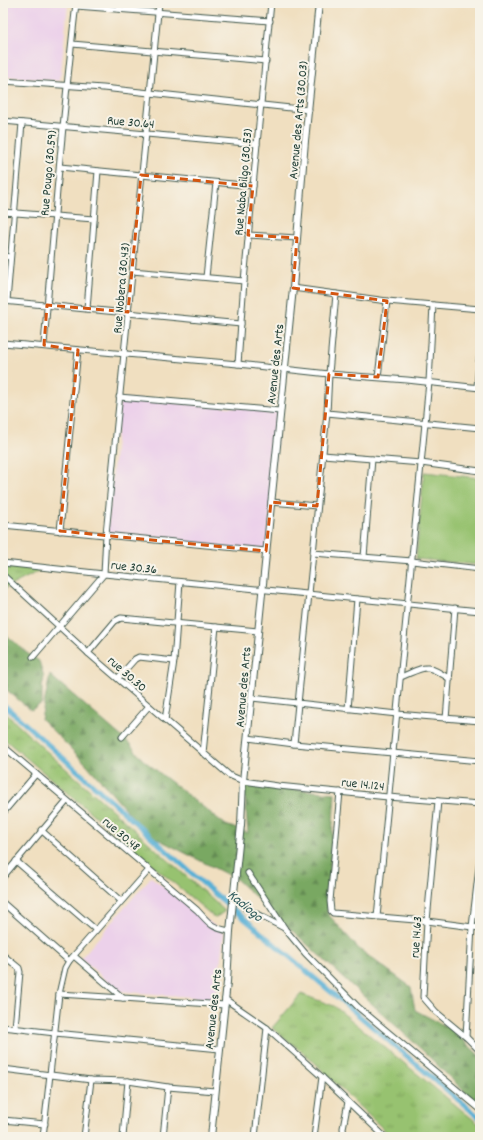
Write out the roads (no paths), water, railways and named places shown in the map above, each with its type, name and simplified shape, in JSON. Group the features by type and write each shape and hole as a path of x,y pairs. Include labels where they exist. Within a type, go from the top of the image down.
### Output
{"street":[{"name":"Rue Nobera (30.43)","path":"104,574 106,534 119,397 159,3"},
{"name":"Rue Naba Bilgo (30.53)","path":"238,364 256,144 272,3"},
{"name":"Avenue des Arts (30.03)","path":"297,238 319,3"},
{"path":"76,4 270,21"},
{"name":"Rue Pougo (30.59)","path":"44,346 60,168 62,126 76,4"},
{"path":"72,44 266,61"},
{"path":"3,81 151,92 309,110"},
{"name":"Rue 30.64","path":"3,121 256,144"},
{"path":"22,123 5,301 241,324"},
{"path":"60,168 141,174 253,186"},
{"path":"87,309 98,171"},
{"path":"206,277 216,183"},
{"path":"3,212 94,219"},
{"path":"248,235 297,238"},
{"name":"Avenue des Arts","path":"211,1137 241,824 243,781 297,238"},
{"path":"3,256 10,257"},
{"path":"132,271 244,281"},
{"path":"293,288 387,301 480,309"},
{"path":"294,744 327,413 336,294"},
{"path":"378,377 387,301"},
{"path":"377,917 430,382 433,305"},
{"path":"3,342 478,387 480,350"},
{"path":"60,531 78,350"},
{"path":"119,397 280,411"},
{"path":"327,413 480,428"},
{"path":"323,455 421,463 480,471"},
{"path":"364,557 372,459"},
{"path":"271,502 317,506"},
{"path":"3,525 266,551"},
{"path":"313,553 412,560 480,569"},
{"name":"rue 30.36","path":"3,563 357,600 407,603 480,611"},
{"path":"33,657 104,574"},
{"name":"rue 30.30","path":"3,575 88,653 203,753 229,775 243,781"},
{"path":"165,720 174,661 180,582"},
{"path":"348,709 357,600"},
{"path":"446,719 455,608"},
{"path":"88,653 115,621 121,618 258,631"},
{"path":"203,753 216,627"},
{"path":"118,678 135,659 139,657 174,661"},
{"path":"401,677 427,667 437,670 450,679"},
{"path":"252,698 446,719 480,721"},
{"path":"122,737 149,706"},
{"path":"248,738 394,754 480,761"},
{"name":"rue 30.48","path":"4,750 36,774 197,910 212,926 230,930"},
{"path":"3,814 36,774"},
{"name":"rue 14.124","path":"243,781 388,797 480,804"},
{"path":"340,792 330,908 333,913 427,921 480,928"},
{"path":"3,877 67,801"},
{"name":"rue 14.63","path":"438,801 427,921 423,997 436,1012 480,1051"},
{"path":"42,830 121,901"},
{"path":"466,1037 472,927 480,858"},
{"path":"16,861 96,930"},
{"path":"43,1137 51,1075 58,994 65,968 69,961 149,870"},
{"path":"248,873 285,929 305,953 358,1007 480,1109"},
{"path":"3,903 69,961"},
{"path":"245,908 285,929"},
{"path":"3,955 19,968 20,972 15,1028"},
{"path":"74,956 123,998"},
{"path":"58,994 225,1002 267,1028 322,1077 385,1137"},
{"path":"3,1027 220,1049"},
{"path":"255,1137 267,1028"},
{"path":"3,1069 91,1080 128,1081 168,1087 215,1091"},
{"path":"314,1137 322,1077"},
{"path":"84,1137 91,1080"},
{"path":"123,1137 128,1081"},
{"path":"163,1137 168,1087"},
{"path":"344,1137 343,1128 348,1102"},
{"path":"3,1120 45,1124"}],"waterway":[{"name":"Kadiogo","path":"3,704 207,887 480,1118"}]}
